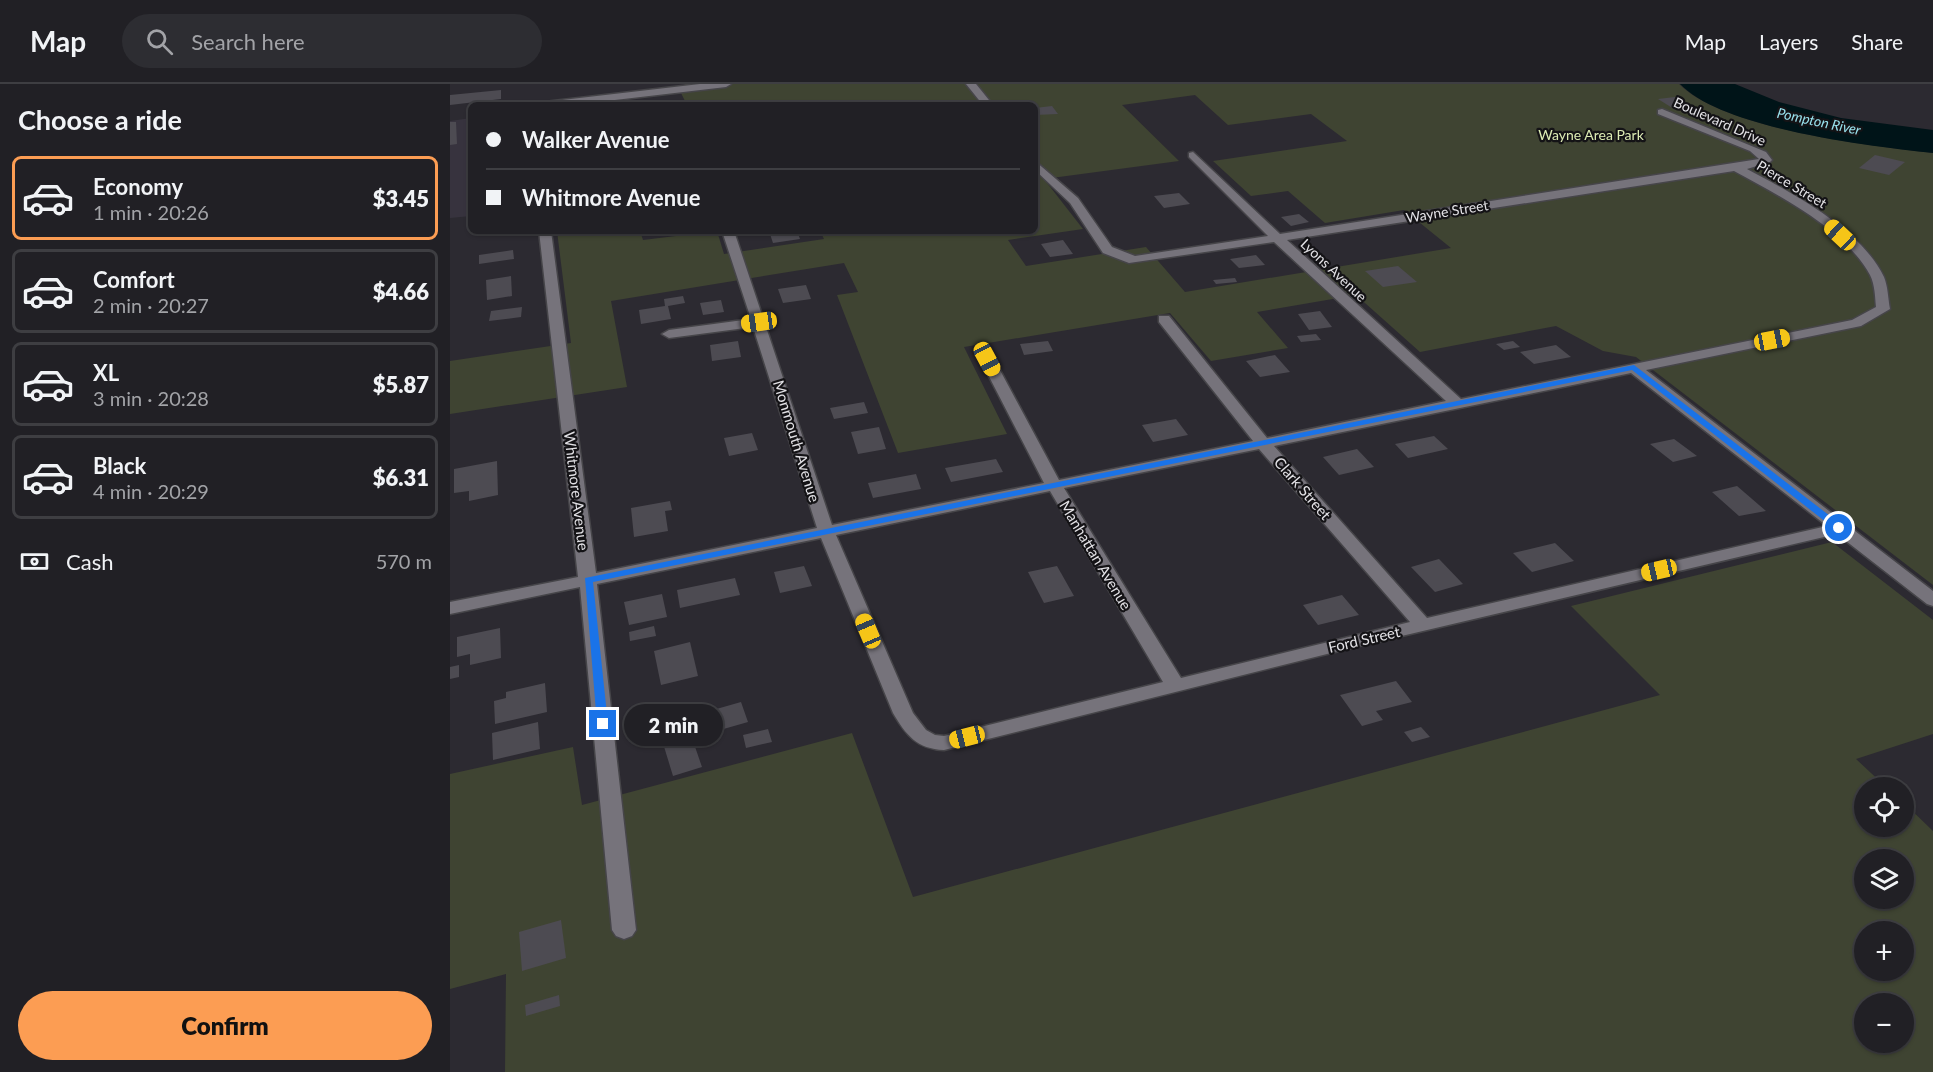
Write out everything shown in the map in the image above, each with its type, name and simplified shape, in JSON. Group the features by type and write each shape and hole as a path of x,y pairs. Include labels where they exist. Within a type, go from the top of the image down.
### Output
{"street":[{"path":"566,102 672,87 726,84"},
{"path":"971,84 986,102"},
{"name":"Boulevard Drive","path":"1662,112 1754,149 1766,157"},
{"name":"Lyons Avenue","path":"1194,155 1277,238 1457,403"},
{"name":"Wayne Street","path":"1038,167 1074,201 1107,250 1123,258 1145,259 1736,168 1763,162 1766,157"},
{"name":"Pierce Street","path":"1634,368 1856,323 1877,314 1882,309 1881,289 1875,273 1857,251 1805,207 1736,168"},
{"name":"Whitmore Avenue","path":"545,234 588,580 624,930"},
{"name":"Monmouth Avenue","path":"729,234 826,532 903,713"},
{"name":"Clark Street","path":"1164,319 1263,443 1423,625"},
{"path":"669,334 759,322"},
{"name":"Manhattan Avenue","path":"987,359 1053,485 1175,685"},
{"path":"450,608 1634,368 1933,600"},
{"name":"Ford Street","path":"903,713 914,733 923,740 944,743 1423,625 1839,528"}],"shaded area":[{"path":"468,118 468,216 450,218 450,121"}],"green space":[{"name":"Wayne Area Park","path":"685,84 1679,84 1700,100 1729,113 1763,124 1837,140 1933,153 1933,585 1636,357 1603,351 1556,326 1420,352 1356,295 1257,312 1288,348 1211,361 1170,313 964,347 1007,434 898,453 837,295 858,292 844,263 611,301 627,387 450,414 450,361 571,343 557,234 641,234 643,240 692,234 718,234 724,254 824,239 822,234 1038,234 1038,102 686,102 681,93","holes":["1195,95 1228,125 1311,114 1347,141 1213,161 1251,196 1288,191 1325,223 1404,210 1451,248 1185,292 1146,247 1026,266 1008,240 1083,229 1044,179 1179,161 1122,105"]},
{"path":"1832,542 1933,620 1933,734 1856,759 1875,777 1854,777 1854,837 1914,837 1914,813 1933,831 1933,1072 505,1072 506,974 450,989 450,774 573,747 582,805 852,733 913,897 1660,695 1571,606"}],"water":[{"name":"Pompton River","path":"1680,84 1735,84 1779,102 1841,118 1933,130 1933,153 1837,140 1762,124 1729,113 1701,100"}],"building":[{"path":"501,90 501,99 450,105 450,95"},
{"path":"1675,97 1691,108 1674,109 1658,99"},
{"path":"1052,106 1058,114 1038,115 1038,108"},
{"path":"450,122 456,122 457,144 450,145"},
{"path":"1875,155 1905,162 1889,175 1859,168"},
{"path":"1179,193 1190,204 1164,208 1154,196"},
{"path":"1299,214 1309,222 1291,226 1281,217"},
{"path":"770,234 798,234 800,239 773,243"},
{"path":"1063,240 1073,254 1050,257 1041,244"},
{"path":"513,250 514,259 479,264 479,255"},
{"path":"1256,255 1265,265 1239,268 1230,259"},
{"path":"1398,266 1417,282 1383,287 1365,271"},
{"path":"511,276 512,296 487,300 486,280"},
{"path":"1235,278 1237,282 1216,284 1213,280"},
{"path":"806,285 811,299 783,303 778,289"},
{"path":"683,296 685,303 668,306 671,319 641,324 639,310 665,306 664,299"},
{"path":"721,300 724,312 703,315 700,303"},
{"path":"522,307 521,317 489,321 491,311"},
{"path":"1320,311 1332,327 1309,330 1298,314"},
{"path":"1316,334 1321,340 1301,342 1297,336"},
{"path":"738,341 741,357 712,361 710,345"},
{"path":"1048,341 1053,351 1024,355 1020,344"},
{"path":"1513,341 1520,347 1504,350 1496,344"},
{"path":"1556,345 1571,357 1534,364 1520,352"},
{"path":"1275,355 1290,372 1260,377 1246,361"},
{"path":"864,402 868,413 834,419 830,408"},
{"path":"1176,419 1188,435 1153,442 1142,425"},
{"path":"879,427 886,449 858,454 851,432"},
{"path":"752,433 758,450 729,456 724,438"},
{"path":"1434,436 1448,449 1408,458 1395,444"},
{"path":"1674,439 1697,456 1673,462 1650,444"},
{"path":"1357,449 1374,467 1339,475 1323,457"},
{"path":"996,459 1003,472 951,482 945,468"},
{"path":"497,461 498,495 469,501 469,491 454,493 454,469"},
{"path":"916,474 921,489 873,498 868,483"},
{"path":"1737,486 1766,511 1739,516 1712,492"},
{"path":"670,501 672,510 665,511 668,531 634,537 631,508"},
{"path":"1555,543 1574,561 1532,572 1513,553"},
{"path":"1439,559 1463,584 1435,592 1411,567"},
{"path":"804,566 812,586 780,593 774,572"},
{"path":"1057,566 1074,596 1044,603 1028,572"},
{"path":"735,578 740,595 680,608 677,590"},
{"path":"662,594 667,617 629,625 624,602"},
{"path":"1342,595 1359,615 1318,625 1303,605"},
{"path":"654,626 656,636 630,641 629,632"},
{"path":"500,628 501,658 470,665 470,654 457,657 457,637"},
{"path":"690,642 698,676 661,685 654,651"},
{"path":"459,665 459,677 450,679 450,667"},
{"path":"1396,681 1412,702 1376,711 1383,720 1362,726 1340,695"},
{"path":"545,683 547,712 495,724 494,701 506,698 506,692"},
{"path":"741,702 748,722 692,738 702,767 673,776 662,740 690,732 685,718"},
{"path":"538,722 540,749 493,760 492,733"},
{"path":"1421,727 1430,737 1412,742 1404,732"},
{"path":"768,729 772,742 746,748 743,735"},
{"path":"561,920 566,958 522,971 519,932"},
{"path":"559,995 560,1006 526,1016 525,1005"}],"route":[{"path":"603,724 588,580 1634,368 1839,528"}]}
